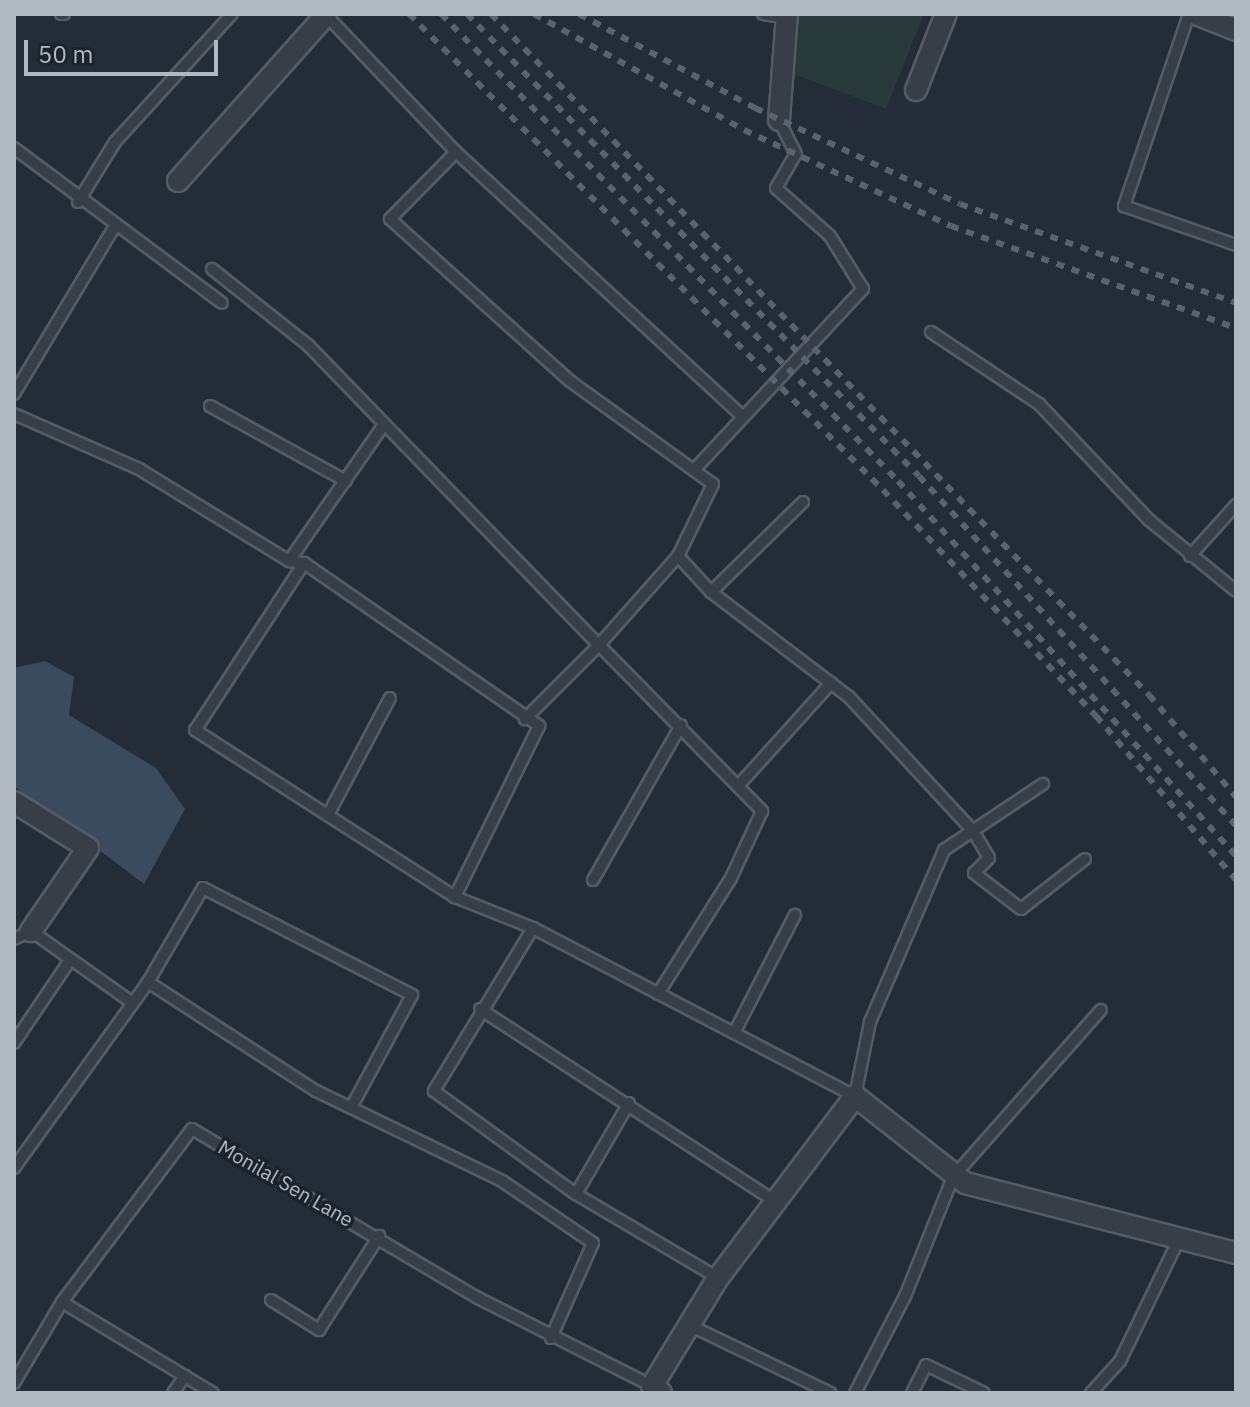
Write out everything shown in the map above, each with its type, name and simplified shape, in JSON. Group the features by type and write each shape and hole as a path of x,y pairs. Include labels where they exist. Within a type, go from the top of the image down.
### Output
{"street":[{"path":"178,181 325,14"},
{"path":"916,90 946,14"},
{"path":"1196,14 1236,30"},
{"path":"779,120 787,16"},
{"path":"14,802 88,848 22,935"},
{"path":"657,1390 689,1325 718,1278 773,1200 855,1096 953,1177 1177,1243 1236,1253"}],"lane":[{"path":"78,202 115,142 232,14"},
{"path":"325,14 456,152 741,415"},
{"path":"763,14 787,16"},
{"path":"1189,14 1124,206 1236,245"},
{"path":"694,470 741,415 863,289 830,236 776,188 796,154 779,120"},
{"path":"14,148 78,202 116,224 222,303"},
{"path":"456,152 390,219 570,381 713,484 678,556 599,645 525,719"},
{"path":"14,394 116,224"},
{"path":"212,269 308,345 382,427 681,725 762,811 731,878 658,994"},
{"path":"931,332 1039,404 1190,556 1236,591"},
{"path":"210,406 346,481"},
{"path":"14,414 139,469 289,561 304,563 482,681 525,719 539,726 455,897"},
{"path":"289,561 382,427"},
{"path":"711,592 803,502"},
{"path":"1190,556 1236,505"},
{"path":"678,556 711,592 831,683 973,831 989,858 974,873 1021,909 1085,859"},
{"path":"304,563 195,730 329,813 455,897 533,928 855,1096 870,1022 944,850 1043,784"},
{"path":"738,786 831,683"},
{"path":"329,813 390,698"},
{"path":"593,880 681,725"},
{"path":"14,1168 130,1001 148,982 203,888 412,995 351,1108"},
{"path":"734,1033 795,915"},
{"path":"533,928 480,1009 434,1091 576,1194 718,1278"},
{"path":"22,935 130,1001"},
{"path":"14,1043 68,963"},
{"path":"148,982 351,1108 502,1181 593,1243 551,1338"},
{"path":"480,1009 629,1103 773,1200"},
{"path":"855,1393 924,1256 953,1177 1101,1010"},
{"path":"576,1194 629,1103"},
{"name":"Monilal Sen Lane","path":"14,1383 62,1302 192,1129 551,1338 657,1390"},
{"path":"271,1300 319,1330 379,1236"},
{"path":"1091,1393 1120,1361 1177,1243"},
{"path":"62,1302 213,1393"},
{"path":"689,1325 830,1393"},
{"path":"912,1393 926,1365 984,1393"},
{"path":"173,1393 185,1376"}],"shaded area":[{"path":"796,14 924,14 886,109 794,74"}],"water":[{"path":"45,661 74,677 69,715 156,768 185,809 144,884 14,786 14,668"}],"railway":[{"path":"409,14 883,490 1096,716 1236,880"},
{"path":"441,14 898,481 1236,856"},
{"path":"467,14 919,476 1236,825"},
{"path":"491,14 1149,695 1236,797"},
{"path":"534,14 744,130 951,226 1236,328"},
{"path":"579,14 755,108 960,204 1236,303"}]}
